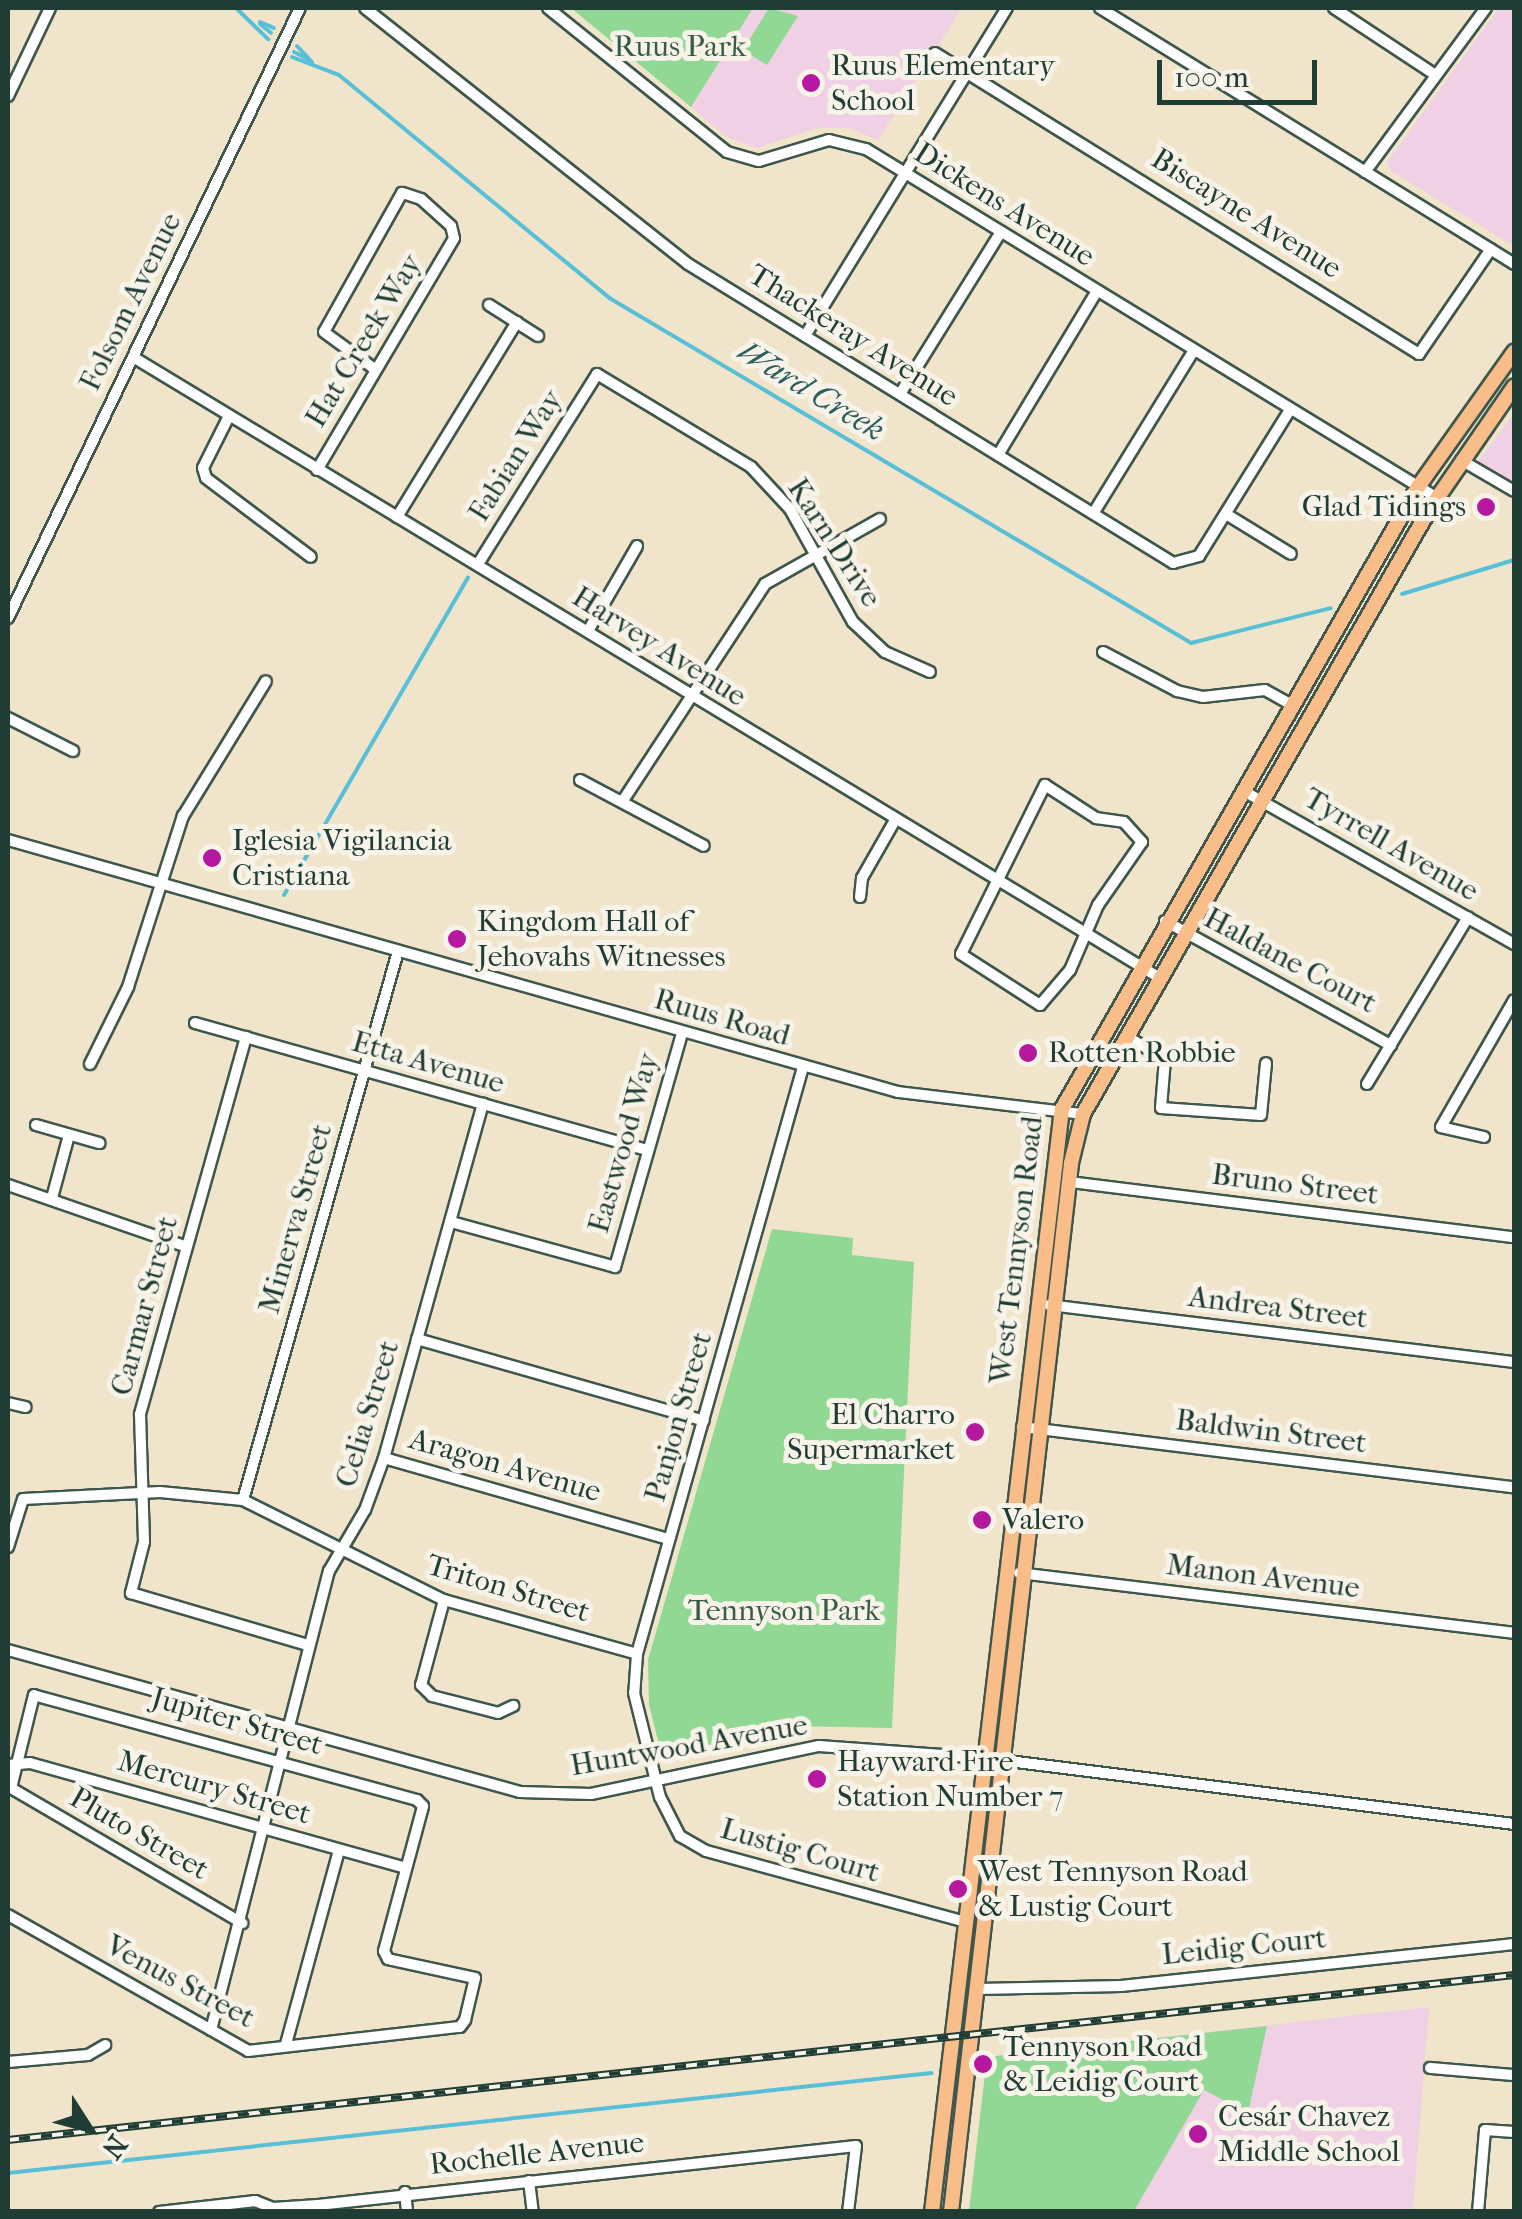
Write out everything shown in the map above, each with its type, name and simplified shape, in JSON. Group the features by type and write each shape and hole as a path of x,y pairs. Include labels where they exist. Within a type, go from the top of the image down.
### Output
{"main road":[{"name":"West Tennyson Road","path":"932,2212 1062,1109 1165,920 1418,487 1514,352"},
{"name":"West Tennyson Road","path":"951,2212 1070,1182 1084,1114 1436,498 1514,386"}],"street":[{"path":"8,96 50,8"},
{"name":"Folsom Avenue","path":"8,618 300,8"},
{"name":"Thackeray Avenue","path":"365,8 657,243 1174,563 1186,564 1226,514 1290,410"},
{"name":"Dickens Avenue","path":"548,8 727,152 759,162 814,144 848,142 906,173 1436,498"},
{"path":"805,336 1008,8"},
{"path":"1100,8 1514,264"},
{"path":"1334,8 1434,74"},
{"path":"1365,172 1486,8"},
{"name":"Biscayne Avenue","path":"936,53 1419,354 1491,249"},
{"name":"Hat Creek Way","path":"317,470 454,238 451,226 421,199 402,193 392,204 324,332 376,370"},
{"path":"900,394 1001,232"},
{"path":"998,454 1097,291"},
{"path":"489,305 538,336"},
{"path":"397,517 516,322"},
{"path":"1094,512 1194,350"},
{"name":"Harvey Avenue","path":"132,357 588,631 894,822 1160,978"},
{"name":"Karn Drive","path":"597,374 751,467 790,509 853,622 885,652 930,672"},
{"name":"Fabian Way","path":"478,564 597,374"},
{"path":"229,416 204,468 206,478 311,557"},
{"path":"1461,460 1514,491"},
{"path":"1226,514 1291,554"},
{"path":"622,802 688,694 765,584 814,552 880,520"},
{"path":"588,631 638,546"},
{"path":"1103,652 1177,692 1203,697 1265,690 1292,705"},
{"path":"90,1064 128,987 183,816 266,681"},
{"path":"8,718 73,751"},
{"path":"580,780 704,846"},
{"path":"1045,786 1141,836 1139,853 1085,932 1070,970 1040,1005 964,961 995,878 1045,786"},
{"name":"Tyrrell Avenue","path":"1242,790 1514,944"},
{"path":"860,897 862,878 894,822"},
{"name":"Ruus Road","path":"8,840 803,1067 956,1102 1084,1114"},
{"path":"1367,1084 1468,918"},
{"name":"Haldane Court","path":"1165,920 1391,1045"},
{"name":"Minerva Street","path":"243,1500 398,952"},
{"path":"1484,1137 1441,1127 1514,1000"},
{"name":"Etta Avenue","path":"194,1023 648,1150"},
{"name":"Eastwood Way","path":"451,1222 615,1267 682,1032"},
{"path":"1126,1036 1165,1059 1161,1108 1261,1115 1266,1063"},
{"name":"Carmar Street","path":"246,1037 140,1414 144,1542 132,1593 308,1644"},
{"name":"Panjon Street","path":"656,1783 634,1693 638,1654 803,1067"},
{"name":"Celia Street","path":"210,2030 268,1828 308,1644 329,1571 384,1458 483,1104"},
{"path":"36,1125 99,1143"},
{"path":"52,1198 70,1135"},
{"name":"Bruno Street","path":"1070,1182 1514,1237"},
{"path":"8,1185 186,1247"},
{"name":"Andrea Street","path":"1036,1304 1514,1362"},
{"path":"417,1339 704,1421"},
{"path":"8,1403 26,1407"},
{"name":"Baldwin Street","path":"1022,1428 1514,1487"},
{"name":"Aragon Avenue","path":"384,1458 669,1539"},
{"name":"Triton Street","path":"8,1547 23,1498 142,1492 243,1500 444,1600 638,1654"},
{"name":"Manon Avenue","path":"1006,1571 1514,1634"},
{"path":"444,1600 422,1685 432,1696 498,1713 513,1706"},
{"name":"Huntwood Avenue","path":"8,1650 506,1790 591,1794 656,1783 742,1758 819,1746 984,1758 1514,1824"},
{"name":"Jupiter Street","path":"10,1766 34,1695 284,1760 423,1806 406,1868"},
{"name":"Mercury Street","path":"10,1766 30,1763 406,1868"},
{"name":"Pluto Street","path":"10,1766 11,1788 242,1923"},
{"name":"Lustig Court","path":"656,1783 680,1836 706,1851 966,1922"},
{"path":"286,2044 339,1850"},
{"name":"Venus Street","path":"8,1916 248,2051 460,2026 475,1978 388,1959 384,1952 406,1868"},
{"name":"Leidig Court","path":"978,1989 1120,1986 1514,1944"},
{"path":"8,2062 88,2055 105,2045"},
{"path":"1430,2068 1514,2075"},
{"path":"1478,2212 1485,2130 1514,2132"},
{"name":"Rochelle Avenue","path":"158,2212 254,2202 272,2210 405,2192 856,2146 848,2212"},
{"path":"530,2181 533,2212"},
{"path":"405,2192 406,2212"}],"shaded area":[{"name":"Ruus Elementary School","path":"753,8 962,8 878,140 849,128 818,128 756,148 727,137 691,107"},
{"path":"1499,8 1514,8 1514,246 1391,171 1387,162"},
{"path":"1514,414 1514,482 1478,461"},
{"name":"Cesár Chavez Middle School","path":"1429,2007 1413,2211 969,2212 987,2057"}],"green space":[{"name":"Ruus Park","path":"571,8 753,8 691,107"},
{"path":"769,8 798,16 767,65 743,50"},
{"name":"Tennyson Park","path":"772,1229 853,1238 852,1255 914,1262 892,1728 791,1726 671,1754 660,1748 649,1705 648,1660"},
{"path":"1267,2026 1248,2113 1204,2090 1134,2211 969,2211 987,2057"}],"waterway":[{"name":"Ward Creek","path":"236,8 268,39"},
{"name":"Ward Creek","path":"260,22 274,28"},
{"name":"Ward Creek","path":"260,24 271,33"},
{"name":"Ward Creek","path":"297,46 312,62"},
{"name":"Ward Creek","path":"294,52 308,59"},
{"name":"Ward Creek","path":"292,57 339,75 611,299 1191,643 1331,608"},
{"name":"Ward Creek","path":"1402,594 1514,560"},
{"path":"284,895 468,578"},
{"path":"8,2173 932,2073"}],"railway":[{"path":"8,2140 1514,1975"}],"place":[{"name":"Ruus Elementary School","path":"811,83"},
{"name":"Glad Tidings","path":"1486,507"},
{"name":"Iglesia Vigilancia Cristiana","path":"212,858"},
{"name":"Kingdom Hall of Jehovahs Witnesses","path":"457,939"},
{"name":"Rotten Robbie","path":"1028,1053"},
{"name":"El Charro Supermarket","path":"975,1432"},
{"name":"Valero","path":"982,1520"},
{"name":"Hayward Fire Station Number 7","path":"817,1779"},
{"name":"West Tennyson Road & Lustig Court","path":"958,1889"},
{"name":"Tennyson Road & Leidig Court","path":"983,2064"},
{"name":"Cesár Chavez Middle School","path":"1198,2134"}]}
